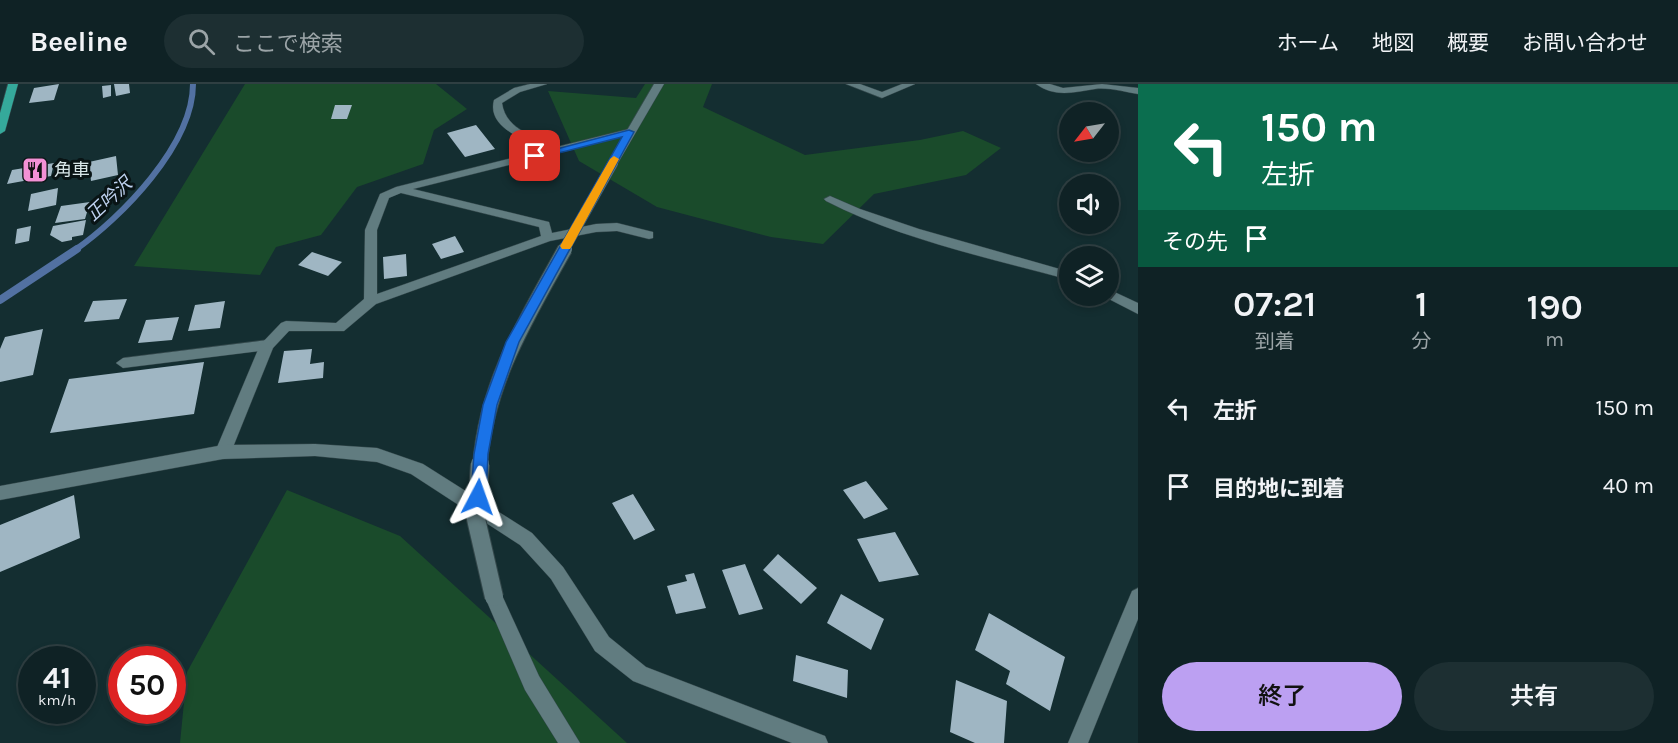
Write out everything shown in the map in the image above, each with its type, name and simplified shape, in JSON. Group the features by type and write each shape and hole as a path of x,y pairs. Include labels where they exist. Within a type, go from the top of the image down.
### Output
{"main road":[{"path":"0,131 13,84"}],"street":[{"path":"542,84 515,87 497,102 497,110 501,120 509,129 558,150"},
{"path":"570,743 532,683 494,597 476,519 481,454 490,405 513,342 629,132 659,84"},
{"path":"852,84 882,95 910,84"},
{"path":"1041,84 1062,91 1084,90 1095,86 1138,91"},
{"path":"370,301 371,230 384,196 400,189 629,132"},
{"path":"400,189 545,225 547,238"},
{"path":"830,199 856,212 915,232 1059,273"},
{"path":"223,452 267,345 286,326 339,328 370,301 547,238 596,228 617,227 649,235"},
{"path":"1119,299 1138,309"},
{"path":"123,363 267,345"},
{"path":"0,493 223,452 315,450 377,455 417,469 526,539 556,573 602,644 640,674 818,743"},
{"path":"1078,743 1138,597"}],"green space":[{"path":"245,84 436,84 467,109 434,130 423,164 357,187 321,235 276,247 260,275 134,266"},
{"path":"645,84 712,84 703,107 805,155 920,140 963,131 1001,148 966,175 874,194 823,244 771,237 657,207 579,161 548,91 636,98"},
{"path":"287,490 400,536 627,743 180,743 182,724 186,724 187,672"}],"building":[{"path":"59,84 54,100 29,103 34,88"},
{"path":"114,84 129,84 130,93 116,96"},
{"path":"111,85 111,96 103,98 102,86"},
{"path":"335,105 352,105 347,119 331,119"},
{"path":"476,125 495,149 465,157 447,133"},
{"path":"116,156 118,175 91,181 89,162"},
{"path":"54,163 51,176 7,184 12,170"},
{"path":"58,188 56,205 28,211 31,194"},
{"path":"90,202 85,219 55,223 61,206"},
{"path":"86,220 83,235 72,237 72,240 62,242 50,235 53,226"},
{"path":"31,226 29,241 15,244 17,229"},
{"path":"455,236 464,252 441,259 432,244"},
{"path":"312,252 342,262 328,276 298,265"},
{"path":"406,254 407,276 384,279 383,257"},
{"path":"127,299 119,319 84,322 93,301"},
{"path":"225,301 220,328 188,331 195,305"},
{"path":"179,317 172,340 138,343 146,320"},
{"path":"43,329 33,375 0,382 0,349 5,337"},
{"path":"312,349 310,364 324,362 323,378 278,383 284,351"},
{"path":"204,362 194,414 50,433 69,379"},
{"path":"866,481 888,509 864,519 843,490"},
{"path":"633,494 655,530 634,540 612,503"},
{"path":"74,495 80,538 0,572 0,525"},
{"path":"895,532 919,575 879,582 857,539"},
{"path":"778,554 817,588 801,604 763,570"},
{"path":"745,564 763,609 739,615 722,570"},
{"path":"694,573 706,608 676,614 667,586 687,581 685,575"},
{"path":"841,594 884,619 871,650 827,623"},
{"path":"989,613 1065,657 1050,711 1006,684 1010,671 975,650"},
{"path":"796,655 848,670 847,698 793,681"},
{"path":"956,680 1007,701 1004,743 975,743 950,732"}],"waterway":[{"name":"正吟沢","path":"75,250 113,219 133,199 168,155 181,131 190,107 193,84"},
{"name":"正吟沢","path":"0,300 77,249"}],"slow traffic":[{"path":"566,246 614,159"}],"place":[{"name":"角車","path":"35,170"}],"route":[{"path":"478,497 481,454 490,405 513,342 629,132 535,156"}]}
